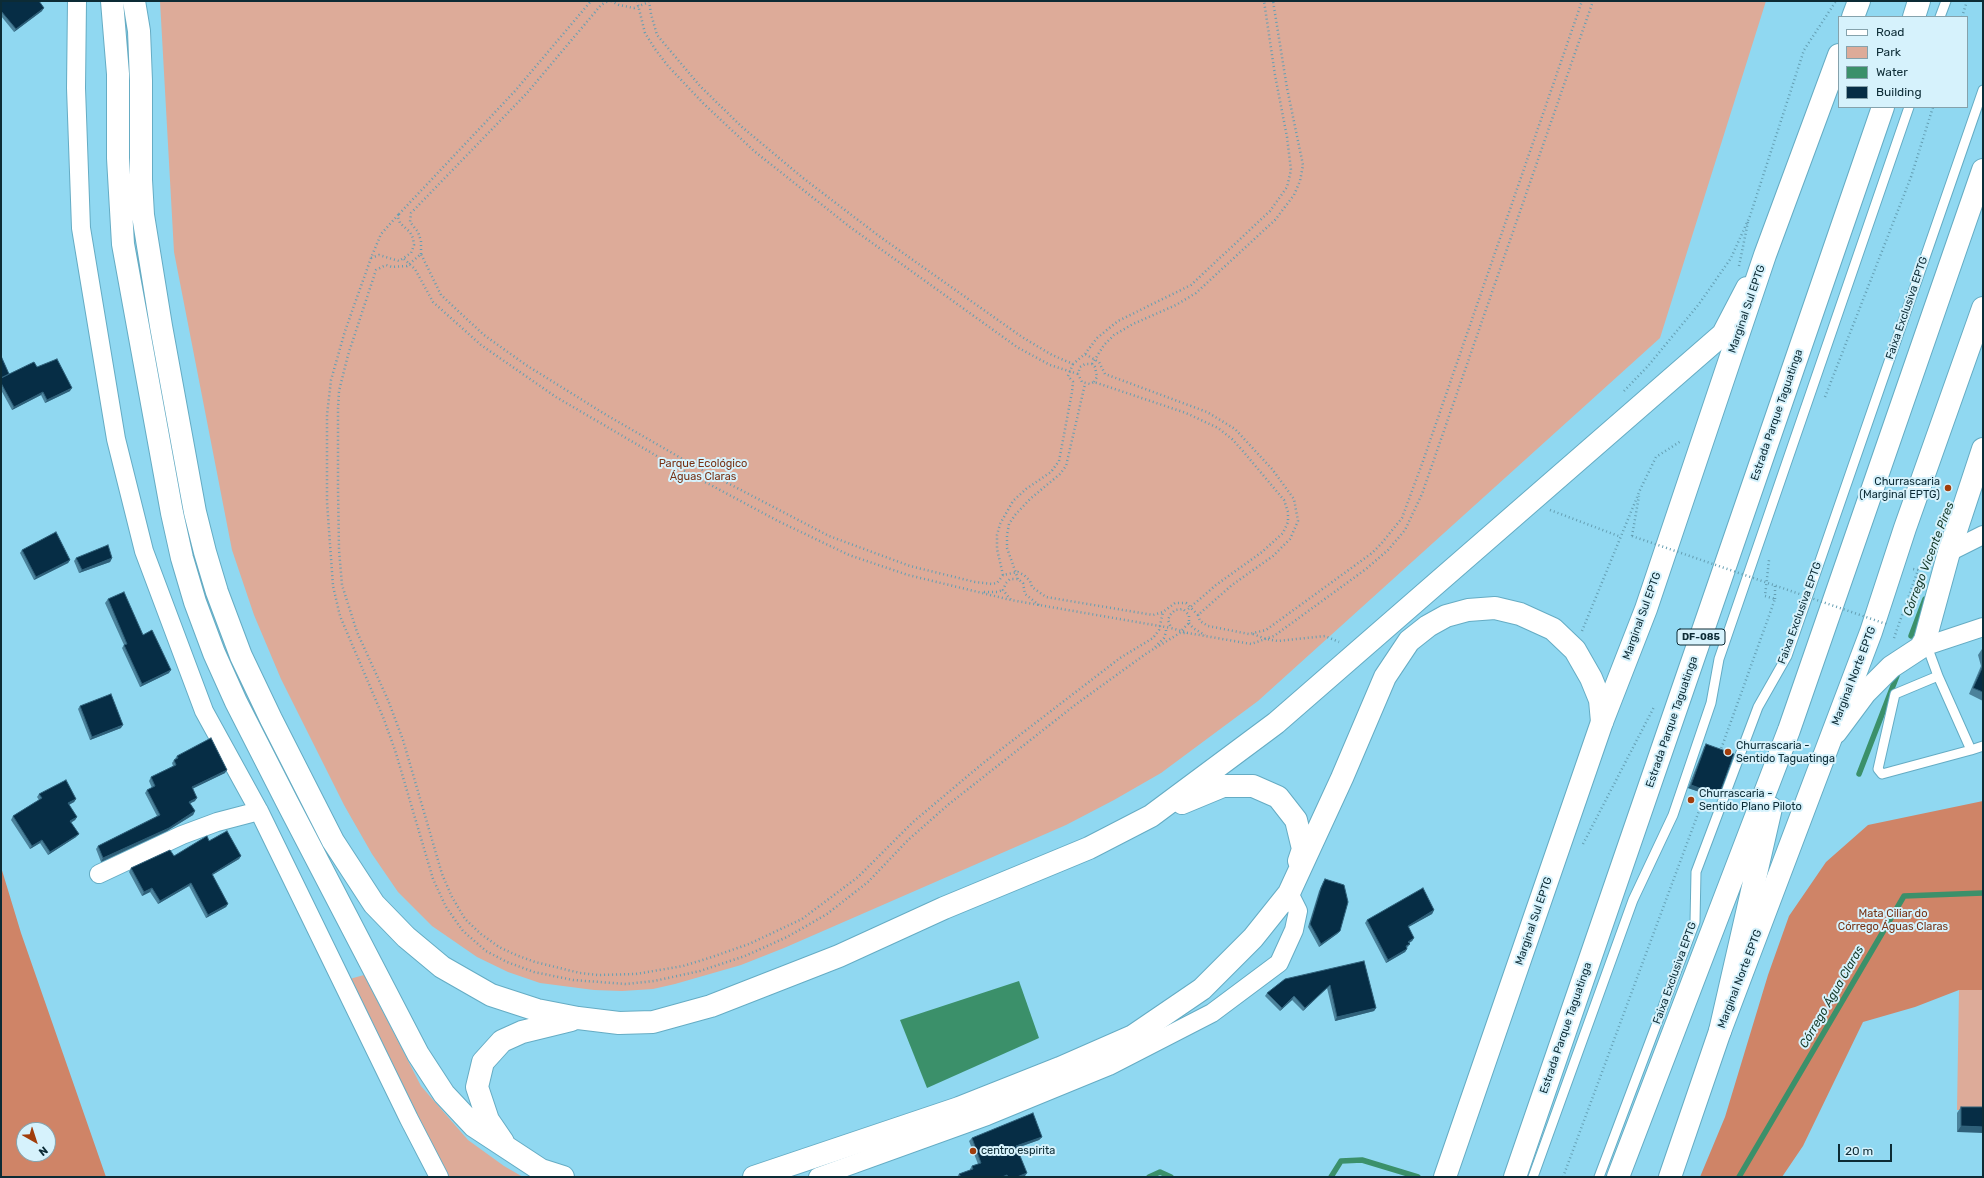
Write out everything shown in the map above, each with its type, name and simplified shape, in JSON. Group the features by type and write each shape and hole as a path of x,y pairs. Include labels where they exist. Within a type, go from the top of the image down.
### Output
{"main road":[{"path":"112,1 118,74 118,158 123,244 172,513 182,558 195,602 214,653 236,702 418,1054 444,1094 474,1126 541,1170 563,1177"},
{"path":"134,1 139,31 141,73 141,180 143,215 159,319 195,512 217,592 241,656 270,719 333,841 374,904 406,937 442,967 484,991 537,1010 578,1018 619,1023 653,1022 711,1006 839,956 944,908 1089,848 1151,816 1222,786 1253,786 1278,798 1296,820 1303,849 1289,893"},
{"path":"1853,16 1859,1"},
{"path":"1914,16 1919,1"},
{"name":"Marginal Sul EPTG","path":"1445,1177 1455,1152 1602,722 1646,609 1765,255 1838,58"},
{"name":"Estrada Parque Taguatinga","path":"1526,1172 1883,108"},
{"path":"1618,1177 1789,730 1983,170"},
{"path":"1151,816 1276,723 1724,334 1765,255"},
{"name":"Marginal Norte EPTG","path":"1670,1177 1720,1031 1871,632 1905,528 1983,308"},
{"path":"1829,741 1865,693 1891,667 1924,647 1949,552 1983,449"},
{"path":"754,1177 960,1108 1060,1068 1133,1036 1202,989 1253,938 1289,893 1342,778 1385,676 1409,641 1428,626 1446,616 1468,610 1495,608 1520,614 1552,629 1574,650 1591,678 1600,700 1602,722"},
{"path":"1720,1031 1789,730"},
{"path":"507,1148 488,1120 477,1087 483,1062 502,1042 522,1032 578,1018"}],"street":[{"path":"77,1 76,88 81,228 116,439 144,551 204,711 259,811 409,1119 440,1177"},
{"path":"1949,552 1983,534"},
{"path":"1924,647 1983,627"},
{"path":"99,874 182,834 217,822 259,811"},
{"path":"818,1177 987,1116 1102,1069 1212,1013 1279,963 1294,930 1298,911 1289,893"}],"lane":[{"path":"1940,16 1946,1"},
{"name":"Faixa Exclusiva EPTG","path":"1598,1177 1695,922 1696,872 1758,707 1787,656 1983,90"},
{"path":"1526,1172 1633,900 1673,815 1711,703 1719,659 1909,108"},
{"path":"1924,647 1971,750"},
{"path":"1938,676 1895,694 1878,769 1882,774 1983,746"}],"path":[{"path":"591,1 515,91 381,234 345,331 331,380 327,415 327,502 333,586 340,616 383,717 395,750 433,879 446,907 463,931 478,944 495,956 520,967 549,976 601,983 626,984 654,981 700,971 745,956 787,937 827,914 868,882 908,840 992,769 1119,672 1147,653 1180,633 1208,636 1252,644 1266,640 1286,628 1378,559 1405,530 1415,512 1593,1"},
{"path":"608,1 601,5 527,93 411,213 410,222 418,232 421,241 421,254 441,295 484,335 564,390 693,465 829,536 854,546 910,566 976,582 992,584 997,583 1003,575 1015,573 1024,575 1030,581 1032,587 1046,597 1153,615 1163,612 1175,603 1186,603 1198,615 1200,621 1208,626 1252,634 1266,640 1278,641 1325,636 1340,643"},
{"path":"611,1 634,8 649,1 657,35 700,86 742,127 803,178 879,236 1022,337 1052,356 1073,364"},
{"path":"637,1 645,33 668,66 718,118 754,151 850,227 1017,347 1050,365 1078,374"},
{"path":"1003,575 997,549 996,535 1000,524 1013,501 1026,489 1051,472 1059,461 1072,392 1073,382 1068,376 1073,364 1085,354 1097,338 1118,321 1191,285 1270,211 1287,187 1291,170 1264,1"},
{"path":"1092,364 1104,345 1114,335 1133,324 1176,305 1196,293 1275,220 1294,195 1300,181 1303,164 1287,88 1273,1"},
{"path":"1252,634 1266,630 1278,622 1362,560 1382,544 1402,518 1582,1"},
{"path":"1622,393 1648,366 1698,304 1731,258 1750,216 1804,50 1836,1"},
{"path":"1962,16 1967,1"},
{"path":"1825,398 1911,176 1933,108"},
{"path":"371,258 379,255 393,260 404,259 411,253 414,242 410,232 398,220 399,214"},
{"path":"421,254 409,264 399,267 386,265 376,270 342,375 338,409 339,550 342,584 357,632 388,700 402,740 442,874 452,897 465,919 481,934 499,947 535,962 556,968 598,974 636,974 683,966 709,958 779,930 812,912 858,877 892,841 941,798 1081,686 1120,658 1153,638 1160,626 1163,612"},
{"path":"404,259 415,269 433,302 481,345 556,397 609,429 722,492 832,548 908,575 977,592 1011,600 1182,630 1188,633"},
{"path":"1085,354 1099,362 1105,374 1208,412 1235,429 1272,469 1294,499 1298,521 1290,539 1273,556 1232,585 1198,615"},
{"path":"1092,364 1085,364 1080,368 1078,374 1079,379 1086,384 1094,382 1186,412 1218,428 1242,450 1284,500 1288,512 1288,522 1283,533 1275,542 1221,581 1186,612"},
{"path":"1092,364 1097,371 1094,382"},
{"path":"1039,605 1025,594 1023,583 1018,579 1015,573 1007,548 1007,534 1015,514 1030,499 1060,474 1066,466 1086,384"},
{"path":"1574,650 1640,490 1632,536 1889,625"},
{"path":"1530,502 1620,537"},
{"path":"1769,553 1765,596 1775,599"},
{"path":"977,592 997,592 1003,590 1006,583 1010,579 1018,579"},
{"path":"1719,755 1775,599 1775,586"},
{"path":"1003,590 1011,600"},
{"path":"1171,628 1168,620 1170,615 1175,610 1183,610 1189,615 1189,623 1193,628 1208,636"},
{"path":"1182,630 1189,623"},
{"path":"1147,653 1164,638 1166,627"},
{"path":"1334,648 1344,639"},
{"path":"1583,844 1656,703"},
{"path":"1563,1177 1708,785"}],"green space":[{"name":"Parque Ecológico Águas Claras","path":"160,1 1766,1 1660,338 1258,701 1161,773 1066,825 784,948 741,965 653,989 622,991 594,990 540,983 508,972 477,957 432,926 398,892 372,854 344,805 281,679 254,615 232,550 174,252"},
{"name":"Mata Ciliar do Córrego Águas Claras","path":"1983,801 1983,990 1959,990 1915,1007 1863,1022 1803,1146 1782,1177 1700,1177 1725,1117 1768,975 1789,916 1826,862 1868,825"},
{"path":"1,867 21,933 106,1177 1,1177"},
{"path":"364,975 421,1086 468,1140 504,1166 523,1177 442,1177 346,980"},
{"path":"1959,990 1983,990 1983,1110 1957,1110"}],"water":[{"path":"1019,981 1039,1038 927,1088 900,1020"}],"building":[{"path":"1,1 39,1 44,8 16,29 1,11"},
{"path":"1,356 9,374 1,378"},
{"path":"57,359 72,388 47,400 43,392 14,407 1,383 1,378 34,362 37,367"},
{"path":"56,532 70,560 36,577 22,550"},
{"path":"108,545 112,558 82,570 76,558"},
{"path":"124,592 143,635 152,630 171,670 142,684 124,645 127,644 108,599"},
{"path":"1983,666 1983,692 1973,688"},
{"path":"111,694 123,725 92,737 80,706"},
{"path":"211,738 227,770 192,787 197,798 189,802 195,811 169,828 103,858 98,846 160,815 147,790 155,786 151,777 176,765 174,760 178,758 177,756"},
{"path":"1706,744 1734,754 1719,795 1691,785"},
{"path":"66,780 76,799 68,803 77,817 70,821 79,834 50,852 42,840 32,846 13,816 42,798 39,794"},
{"path":"227,831 241,856 212,874 228,904 208,915 191,883 160,901 152,888 144,892 131,868 170,850 174,856 207,836 209,841"},
{"path":"1325,879 1344,885 1348,902 1340,931 1321,944 1310,924"},
{"path":"1423,888 1434,910 1408,926 1414,938 1408,942 1410,944 1406,946 1407,949 1388,960 1367,920"},
{"path":"1364,961 1376,1008 1337,1017 1330,985 1305,1008 1294,996 1282,1008 1267,993 1285,979"},
{"path":"1961,1107 1983,1107 1983,1127 1961,1126"},
{"path":"1033,1113 1042,1137 1016,1146 1027,1173 1017,1177 1008,1177 1007,1175 1002,1177 961,1177 959,1174 973,1169 972,1166 981,1163 972,1138"}],"waterway":[{"name":"Córrego Vicente Pires","path":"1911,636 1925,599"},
{"name":"Córrego Vicente Pires","path":"1859,774 1898,673"},
{"name":"Córrego Água Claras","path":"1739,1177 1904,896 1983,893"},
{"name":"Córrego Água Claras","path":"1331,1177 1341,1161 1362,1160 1418,1177"},
{"path":"1149,1177 1160,1172 1171,1177"}],"place":[{"name":"Churrascaria (Marginal EPTG)","path":"1948,488"},
{"name":"Churrascaria - Sentido Taguatinga","path":"1728,752"},
{"name":"Churrascaria - Sentido Plano Piloto","path":"1691,800"},
{"name":"centro espirita","path":"973,1151"}]}
